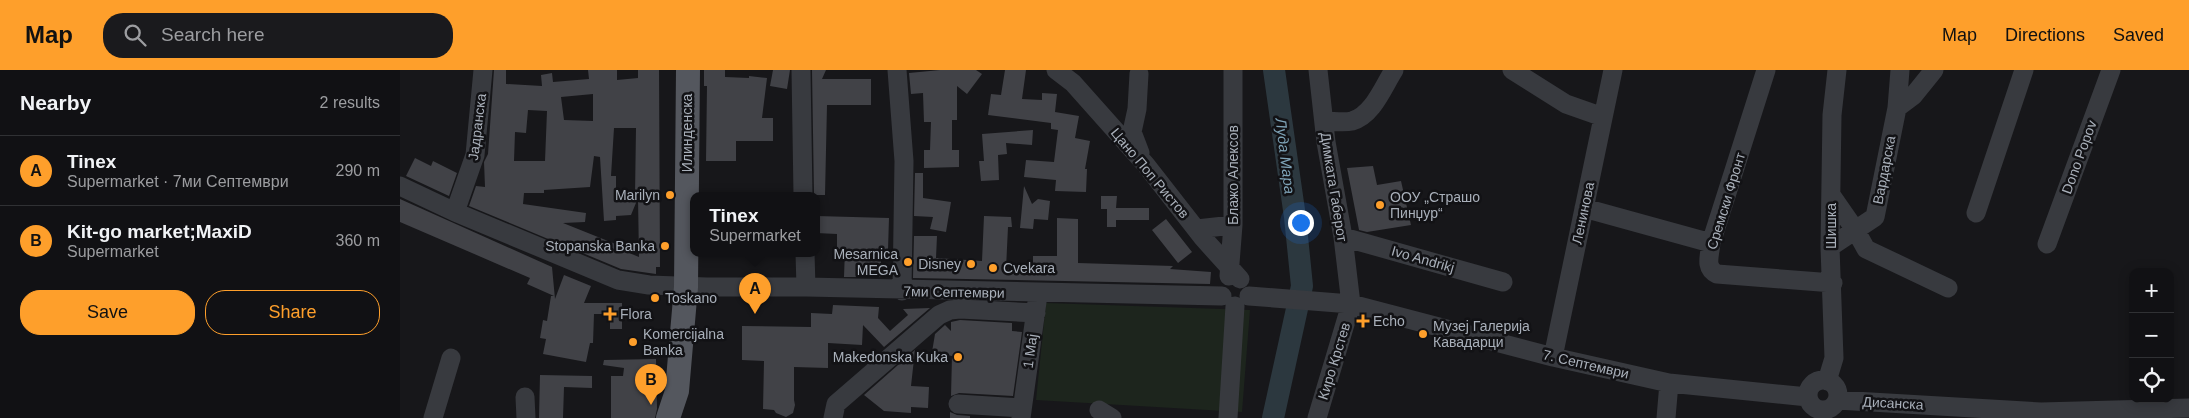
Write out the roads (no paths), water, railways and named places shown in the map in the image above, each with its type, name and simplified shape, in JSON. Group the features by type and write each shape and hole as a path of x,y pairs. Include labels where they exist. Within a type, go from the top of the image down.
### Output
{"main road":[{"name":"Илинденска","path":"668,418 677,392 686,287 688,70"}],"street":[{"name":"Јадранска","path":"455,212 475,155 483,70"},
{"path":"801,70 803,192"},
{"path":"898,70 904,162 902,291"},
{"name":"Цано Поп Ристов","path":"1056,70 1073,83 1146,165 1197,229 1234,288"},
{"name":"Блажо Алексов","path":"1228,418 1234,288 1232,225 1233,70"},
{"name":"Димката Габерот","path":"1318,70 1351,304"},
{"path":"1324,121 1350,121 1361,117 1368,111 1394,70"},
{"path":"1512,70 1566,104 1603,117"},
{"name":"Ленинова","path":"1553,357 1613,70"},
{"name":"Сремски Фронт","path":"1766,70 1711,243 1708,265 1711,271 1717,274 1833,283"},
{"name":"Шишка","path":"1823,406 1838,395 1835,386 1827,380 1834,358 1833,283 1830,247 1832,115 1837,70"},
{"name":"Вардарска","path":"1830,247 1875,217 1897,108 1900,70"},
{"path":"1897,108 1913,96 1934,70"},
{"path":"1976,213 2024,70"},
{"name":"Dono Popov","path":"2047,244 2111,70"},
{"path":"1138,74 1137,109 1132,132 1146,165"},
{"name":"7ми Септември","path":"400,186 455,212 618,280 686,287 806,287 902,291 1038,293 1234,288"},
{"path":"1831,195 1866,249 1948,288"},
{"path":"1584,208 1711,243"},
{"path":"1197,229 1232,225"},
{"name":"Ivo Andrikj","path":"1343,237 1503,282"},
{"path":"805,257 806,287"},
{"name":"7. Септември","path":"1234,288 1275,299 1351,304 1553,357 1669,383 1823,406"},
{"name":"1 Maj","path":"958,404 1022,413 1038,293"},
{"name":"Киро Крстев","path":"1317,418 1351,304"},
{"path":"833,418 836,404 843,397 939,315 950,310 1036,314"},
{"path":"433,418 451,358"},
{"path":"1666,418 1669,383"},
{"path":"525,397 526,418"},
{"name":"Дисанска","path":"1823,406 2042,412 2189,408"}],"waterway":[{"name":"Луда Мара","path":"1273,418 1302,286 1295,217 1274,70"}],"place":[{"name":"Marilyn","path":"670,195"},
{"name":"ООУ „Страшо Пинџур“","path":"1380,205"},
{"name":"Stopanska Banka","path":"665,246"},
{"name":"Mesarnica MEGA","path":"908,262"},
{"name":"Disney","path":"971,264"},
{"name":"Cvekara","path":"993,268"},
{"name":"Toskano","path":"655,298"},
{"name":"Flora","path":"610,314"},
{"name":"Tinex","path":"755,314"},
{"name":"Echo","path":"1363,321"},
{"name":"Музеј Галерија Кавадарци","path":"1423,334"},
{"name":"Komercijalna Banka","path":"633,342"},
{"name":"Makedonska Kuka","path":"958,357"},
{"name":"Kit-go market;MaxiD","path":"651,405"}]}
